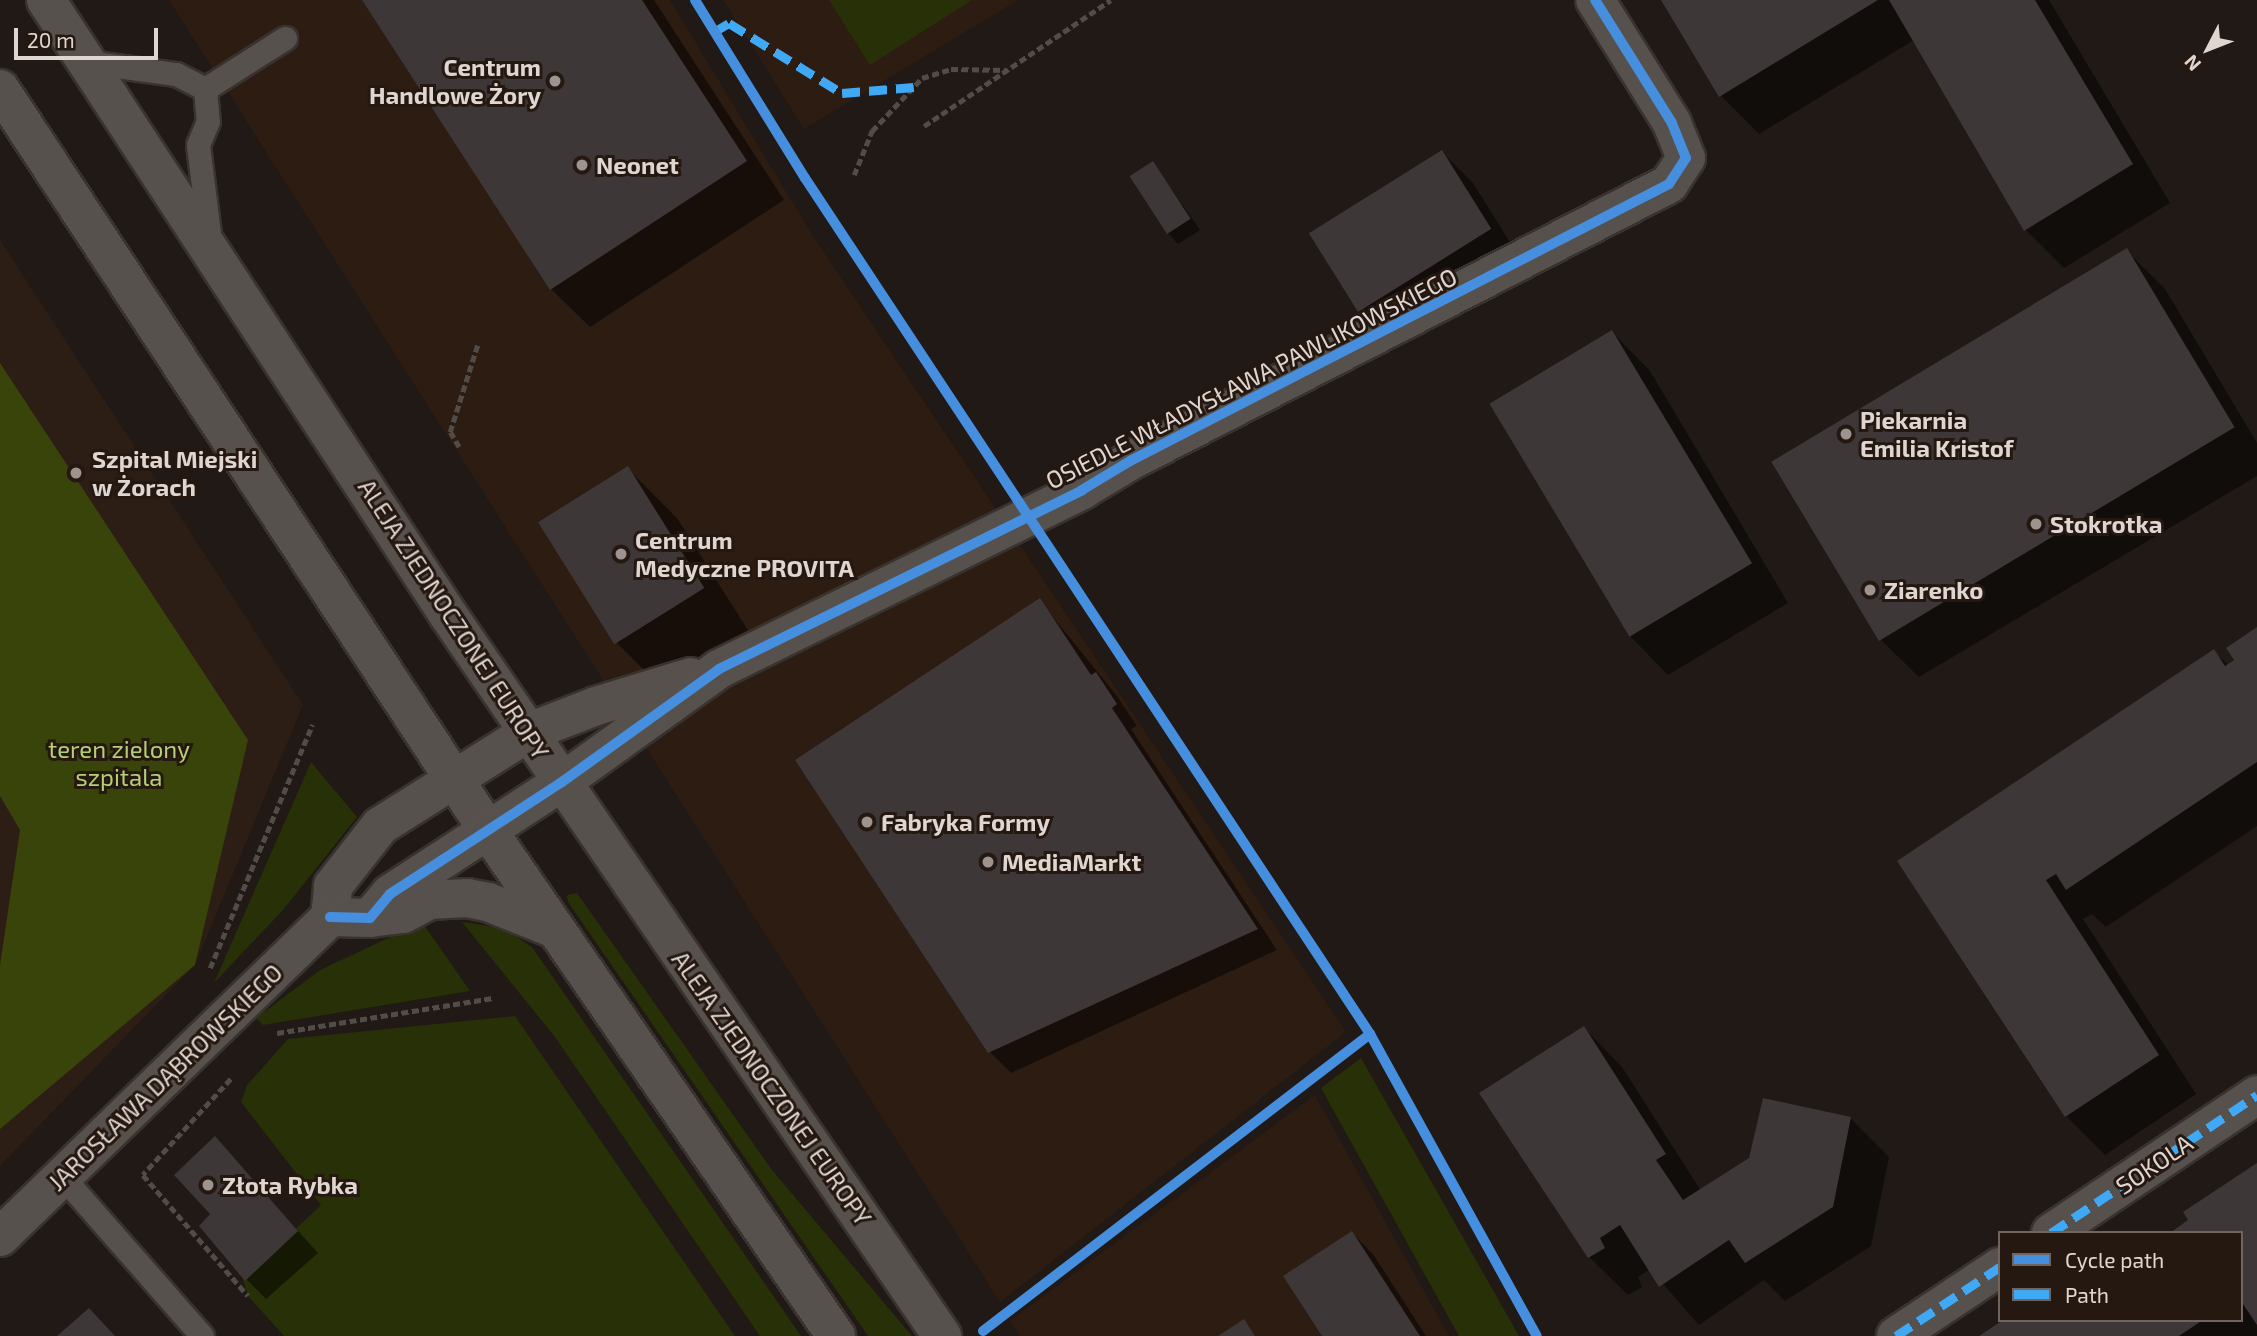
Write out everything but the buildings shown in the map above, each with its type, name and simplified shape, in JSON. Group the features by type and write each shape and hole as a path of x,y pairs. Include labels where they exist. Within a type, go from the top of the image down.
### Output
{"main road":[{"name":"ALEJA ZJEDNOCZONEJ EUROPY","path":"46,0 562,782 942,1336"},
{"name":"OSIEDLE WŁADYSŁAWA PAWLIKOWSKIEGO","path":"456,781 529,732 596,706 719,669 1071,496 1130,461 1669,184 1686,158 1672,123 1595,0"},
{"path":"0,89 489,832 836,1336"},
{"name":"OSIEDLE WŁADYSŁAWA PAWLIKOWSKIEGO","path":"489,832 719,669"},
{"path":"456,781 380,826 332,886 330,917 370,918 403,914 429,900 467,898 488,902 555,929"},
{"path":"370,918 390,894 489,832"},
{"name":"JAROSŁAWA DĄBROWSKIEGO","path":"0,1237 330,917"},
{"name":"SOKOLA","path":"2054,1231 2257,1095"},
{"path":"1896,1336 1998,1268"}],"lane":[{"path":"205,89 285,38"},
{"path":"87,62 176,74 205,89"},
{"path":"205,89 208,121 198,145 212,254"},
{"path":"61,1175 202,1336"}],"path":[{"path":"924,126 1111,0"},
{"path":"855,175 873,131 922,78 950,69 1007,70"},
{"path":"459,447 450,432 478,343"},
{"path":"312,725 200,993 257,1052 277,1033 494,998"},
{"path":"238,1072 143,1175 248,1296"}],"shaded area":[{"path":"169,0 670,0 811,233 1346,1032 1000,1302"},
{"path":"723,0 1018,0 804,129"},
{"name":"teren zielony szpitala","path":"0,240 303,705 195,965 0,1166"},
{"path":"1315,1095 1449,1336 1020,1336 1010,1321"}],"green space":[{"path":"829,0 972,0 870,65"},
{"name":"teren zielony szpitala","path":"0,363 248,740 195,965 0,1129 0,965 20,830 0,796"},
{"path":"311,762 357,817 283,910 214,983"},
{"path":"577,893 772,1170 912,1336 868,1336 568,902 567,895"},
{"path":"422,922 470,991 263,1025 256,1018 320,970"},
{"path":"462,922 503,928 532,947 801,1336 760,1336 555,1037"},
{"path":"515,1016 735,1336 284,1336 248,1296 243,1279 321,1205 241,1102 247,1085 288,1039"},
{"path":"1361,1058 1519,1336 1459,1336 1321,1088"}],"marked path":[{"path":"714,32 729,23 842,93 914,87"},
{"path":"2054,1231 2257,1095"},
{"path":"1896,1336 1998,1268"}],"cycle path":[{"path":"695,0 805,178 1370,1034 1537,1336"},
{"path":"330,917 370,918 390,894 562,782 719,669 1082,490 1130,461 1669,184 1686,158 1672,123 1595,0"},
{"path":"983,1331 1370,1034"}],"place":[{"name":"Centrum Handlowe Żory","path":"555,81"},
{"name":"Neonet","path":"582,165"},
{"name":"Piekarnia Emilia Kristof","path":"1846,434"},
{"name":"Szpital Miejski w Żorach","path":"76,473"},
{"name":"Stokrotka","path":"2036,524"},
{"name":"Centrum Medyczne PROVITA","path":"621,554"},
{"name":"Ziarenko","path":"1870,590"},
{"name":"Fabryka Formy","path":"867,822"},
{"name":"MediaMarkt","path":"988,862"},
{"name":"Złota Rybka","path":"208,1185"}]}
